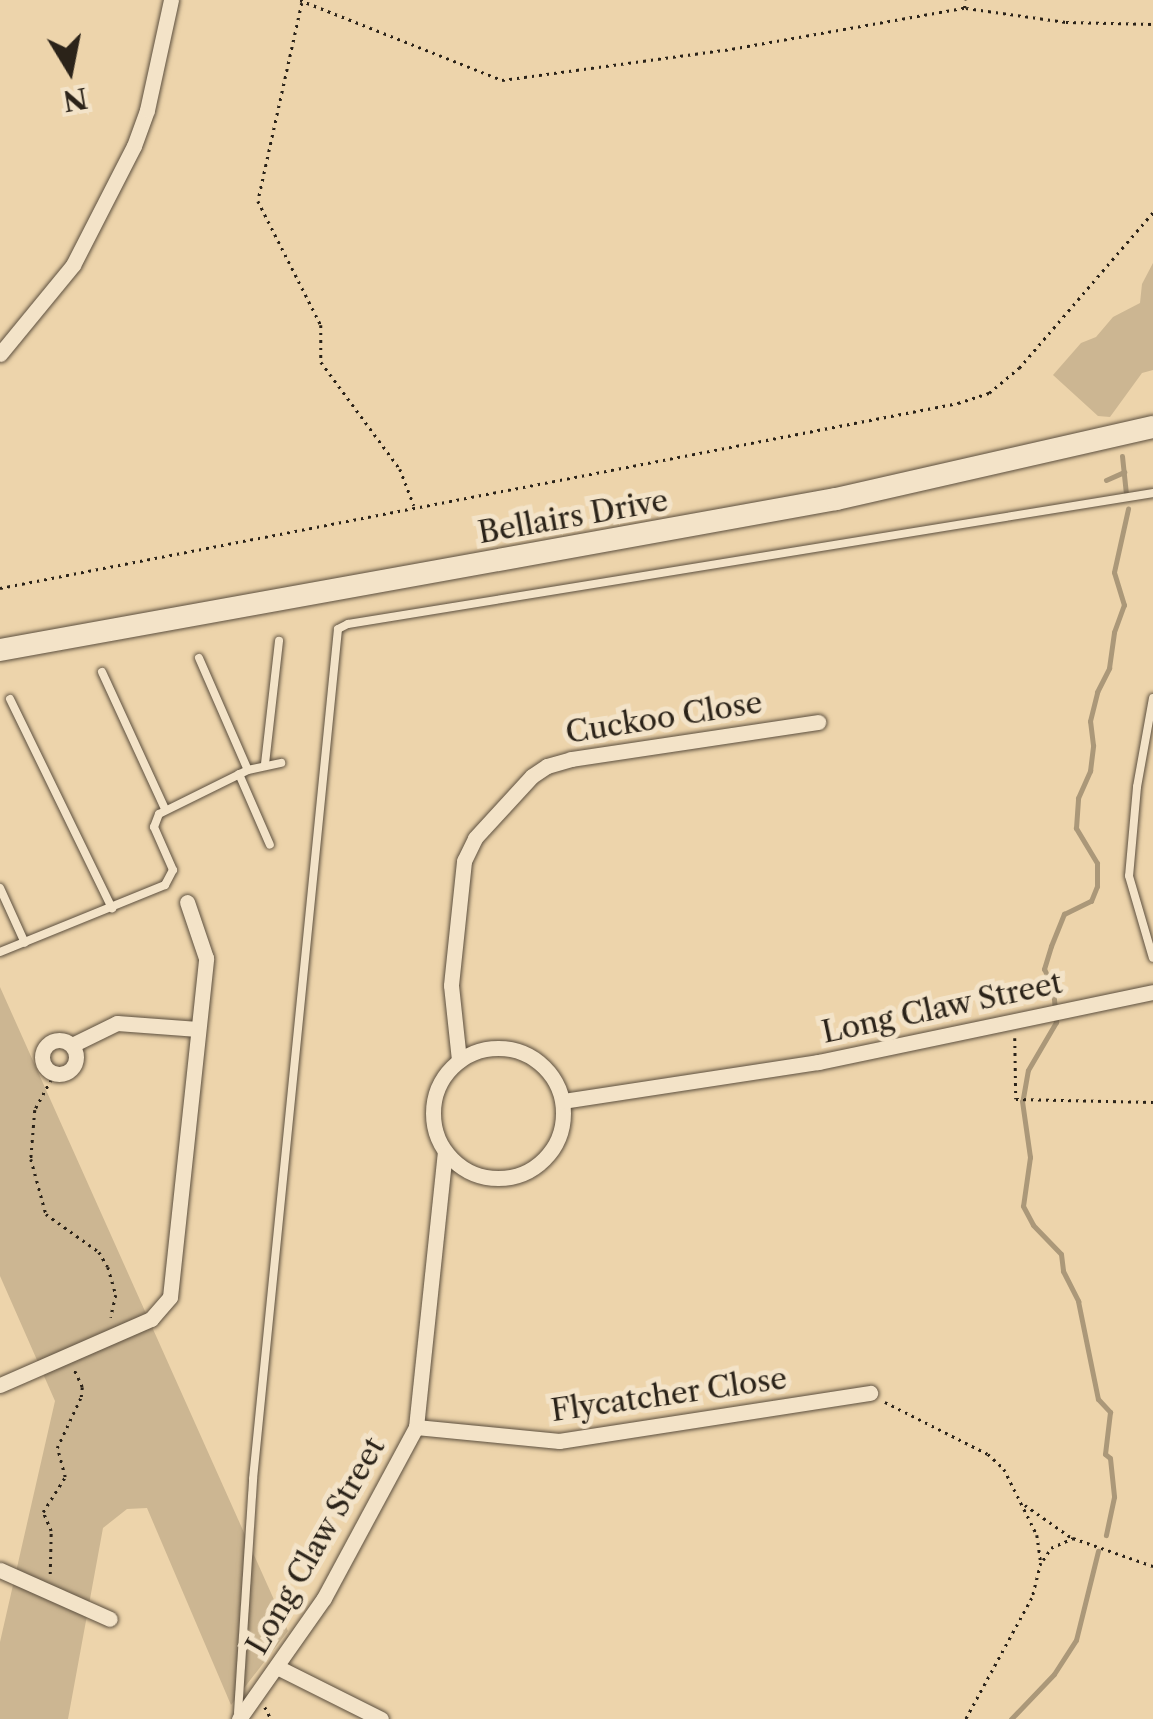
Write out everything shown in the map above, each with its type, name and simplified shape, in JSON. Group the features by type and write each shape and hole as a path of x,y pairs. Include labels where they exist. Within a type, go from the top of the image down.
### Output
{"street":[{"path":"0,354 73,265 134,146 147,110 170,0"},
{"name":"Bellairs Drive","path":"0,650 836,500 1153,427"},
{"name":"Cuckoo Close","path":"460,1060 450,1006 464,861 475,838 532,776 547,766 571,759 818,722"},
{"path":"0,1385 156,1316 172,1292 206,958 187,902"},
{"name":"Long Claw Street","path":"563,1101 818,1062 1153,992"},
{"path":"72,1045 117,1023 198,1029"},
{"path":"62,1040 72,1045 74,1066 55,1073 43,1062 46,1046 62,1040"},
{"path":"501,1047 523,1052 542,1064 556,1080 563,1101 564,1123 557,1144 543,1162 525,1173 503,1179 481,1177 461,1168 445,1153 432,1121 433,1103 447,1072 460,1060 479,1050 501,1047"},
{"name":"Long Claw Street","path":"238,1719 279,1668 333,1582 416,1427 445,1153"},
{"name":"Flycatcher Close","path":"416,1427 549,1442 870,1393"},
{"path":"0,1570 110,1619"},
{"path":"279,1668 380,1719"}],"lane":[{"path":"238,1719 253,1479 338,629 368,620 1153,494"},
{"path":"265,764 279,641"},
{"path":"198,658 270,845"},
{"path":"102,672 165,809"},
{"path":"1153,698 1137,787 1130,876 1153,958"},
{"path":"10,700 112,908"},
{"path":"0,952 112,908 170,880 172,866 154,828 156,817 165,809 244,772 281,763"},
{"path":"0,888 25,943"}],"path":[{"path":"964,8 966,0"},
{"path":"414,506 400,469 321,362 320,325 258,201 301,1 502,80 725,50 964,8 1066,22 1153,24"},
{"path":"0,588 958,403 989,392 1019,368 1153,212"},
{"path":"1021,1020 1016,1100 1153,1102"},
{"path":"55,1073 35,1110 31,1159 46,1214 99,1252 108,1268 114,1281 111,1323 116,1334"},
{"path":"50,1594 51,1532 43,1512 65,1477 64,1462 57,1448 59,1437 82,1386 64,1356"},
{"path":"870,1393 988,1454 1004,1470 1024,1504 1037,1535 1042,1563"},
{"path":"1024,1504 1073,1538 1153,1566"},
{"path":"966,1719 1032,1598 1042,1563 1051,1548 1073,1538"}],"shaded area":[{"path":"1153,263 1153,370 1142,373 1110,417 1098,416 1053,375 1081,343 1096,337 1113,317 1140,303 1142,284"},
{"path":"0,987 288,1631 231,1705 147,1508 127,1509 103,1528 68,1719 0,1719 0,1642 55,1401 0,1276"}],"waterway":[{"path":"1122,456 1126,495"},
{"path":"1106,480 1124,472"},
{"path":"1023,1098 1028,1070 1056,1022 1053,988 1044,969 1051,946 1064,914 1091,901 1097,886 1097,863 1076,828 1078,798 1090,771 1090,721 1097,692 1109,668 1114,632 1124,605 1114,572 1128,509"},
{"path":"1022,1101 1030,1157 1023,1206 1033,1225 1061,1254 1063,1271 1078,1301 1098,1399 1110,1412 1105,1454 1110,1458 1114,1497 1106,1535"},
{"path":"1011,1719 1054,1674 1076,1640 1098,1551"}]}
